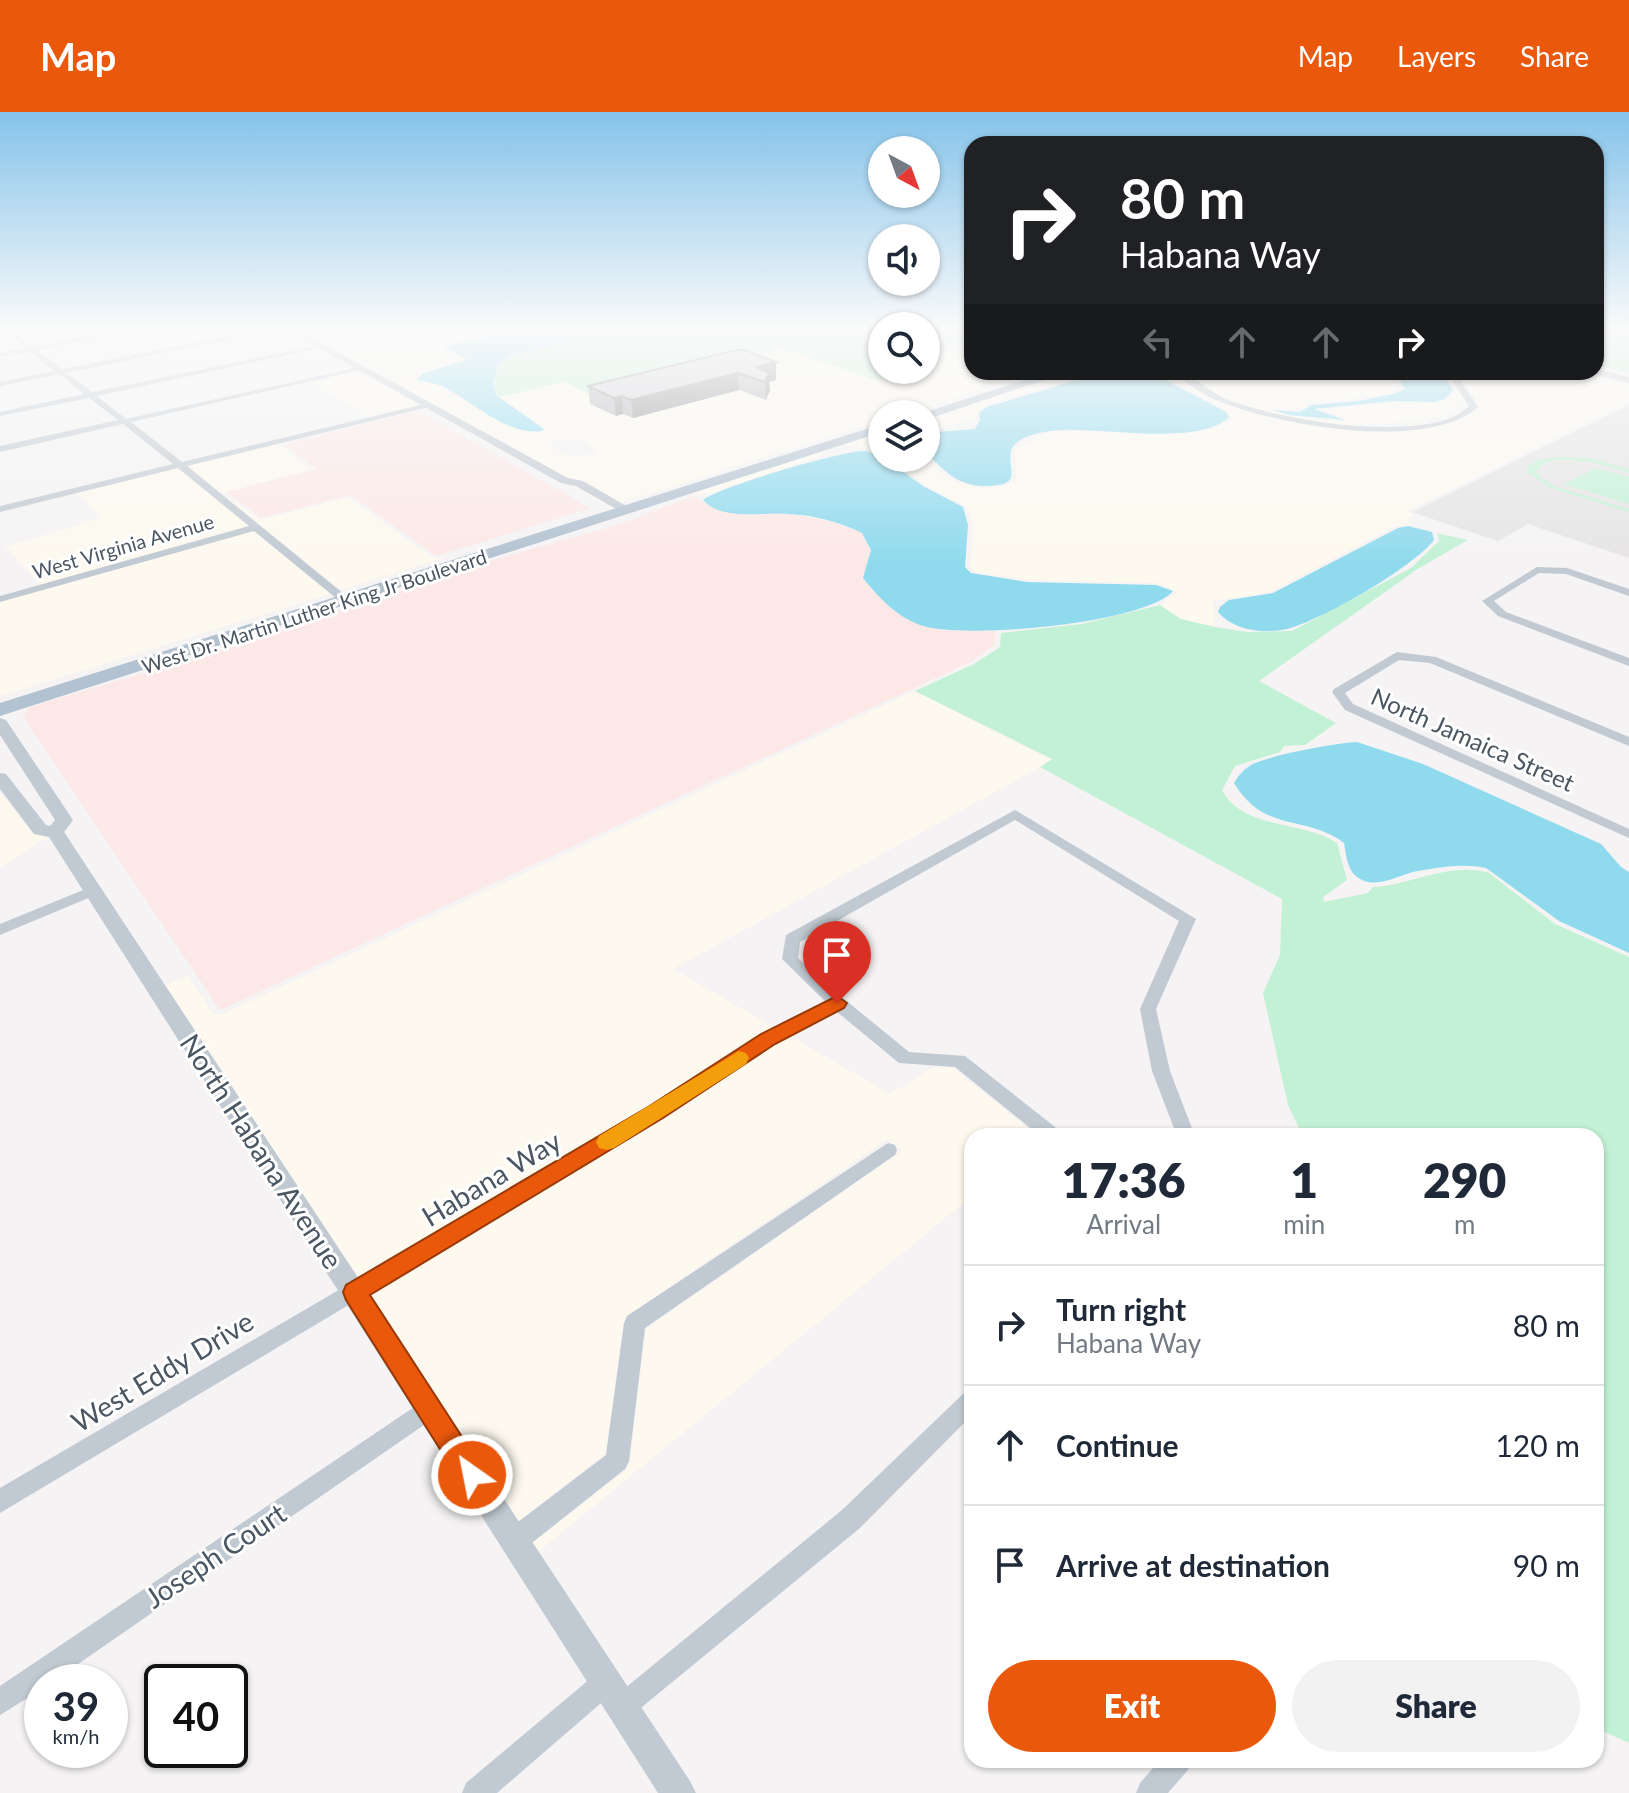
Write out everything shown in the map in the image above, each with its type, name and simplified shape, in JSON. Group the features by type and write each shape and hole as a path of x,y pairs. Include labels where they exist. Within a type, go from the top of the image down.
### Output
{"main road":[{"name":"West Dr. Martin Luther King Jr Boulevard","path":"0,710 868,430"},
{"name":"West Dr. Martin Luther King Jr Boulevard","path":"0,699 342,598"}],"street":[{"path":"0,414 41,405"},
{"path":"100,405 180,465 342,598"},
{"path":"0,449 193,405"},
{"path":"0,509 424,405"},
{"path":"427,405 565,481 579,483 617,510"},
{"path":"1239,405 1300,421 1391,430 1437,425 1466,414 1472,405"},
{"name":"West Virginia Avenue","path":"0,599 257,527"},
{"path":"1629,593 1567,571 1537,570 1487,601 1502,614 1629,662"},
{"name":"North Jamaica Street","path":"1626,828 1349,707 1338,692 1397,656 1432,660 1629,742"},
{"name":"North Habana Avenue","path":"0,723 64,820 55,832"},
{"name":"North Habana Avenue","path":"0,778 40,830 55,832 678,1793"},
{"path":"1043,1128 959,1061 905,1058 837,1003 790,959 792,939 1015,814 1188,919 1148,1009 1161,1071 1183,1128"},
{"path":"0,930 93,891"},
{"name":"Habana Way","path":"354,1292 656,1113 768,1039 837,1003"},
{"path":"514,1541 617,1461 635,1323 888,1150"},
{"name":"West Eddy Drive","path":"0,1501 354,1292"},
{"name":"Joseph Court","path":"0,1702 429,1408"},
{"path":"622,1707 851,1519 964,1408"},
{"path":"476,1793 606,1682"},
{"path":"1150,1793 1171,1768"}],"shaded area":[{"path":"349,405 414,405 369,417"},
{"path":"433,405 472,405 513,427 540,432 541,425 512,405 868,405 868,424 620,503 580,481 564,477","holes":["567,438 582,441 597,453 571,457 550,446 551,442"]},
{"path":"963,405 986,405 976,412 976,419 940,428 940,413"},
{"path":"1218,405 1370,431 1441,426 1474,413 1478,405 1622,405 1408,511 1414,515 1406,520 1412,525 1394,527 1269,592 1213,601 1215,627 1181,619 1160,605 1178,592 1157,583 1027,580 975,572 970,567 973,525 967,507 908,472 939,472 956,482 979,488 1002,487 1017,477 1015,452 1019,446 1043,434 1075,431 1190,433 1212,429 1232,420 1229,411"},
{"path":"1244,405 1306,405 1296,410 1269,409 1289,416 1337,422 1351,419 1319,410 1362,405 1459,405 1452,412 1422,421 1345,425 1274,415"},
{"path":"1629,405 1629,558 1528,524 1498,541 1412,512"},
{"path":"418,411 590,508 437,556 350,495 261,518 226,492 317,469 283,445"},
{"path":"868,436 868,449 842,445 821,452 822,456 702,496 692,494 645,508"},
{"path":"277,443 312,469 222,494 260,520 348,497 433,558 443,558 341,590 186,465"},
{"path":"177,468 249,526 41,585 5,547 100,518 77,492"},
{"path":"694,496 708,505 733,512 790,514 830,521 862,533 871,551 863,579 885,603 897,613 943,630 996,631 994,645 970,662 220,1010 23,716 30,707 241,644 474,566 620,524"},
{"path":"254,530 330,594 0,696 0,602"},
{"path":"915,691 1053,760 673,969 890,1094 934,1067 953,1068 1027,1128 964,1128 964,1203 538,1552 532,1543 625,1471 630,1462 646,1329 902,1151 887,1139 628,1315 624,1322 605,1454 518,1521 370,1294 655,1124 781,1040 768,1030 649,1107 359,1278 165,985 188,976 212,1013 223,1014"},
{"path":"0,792 32,833 49,837 0,867"}],"green space":[{"path":"1590,458 1629,469 1629,473 1594,463 1567,460 1544,464 1536,471 1542,479 1557,487 1629,509 1629,512 1551,488 1527,472 1528,466 1538,460"},
{"path":"1596,468 1629,477 1629,504 1564,484"},
{"path":"1437,533 1468,540 1419,568 1259,681 1336,723 1305,745 1284,746 1280,752 1235,766 1222,790 1244,812 1337,843 1347,880 1323,897 1324,902 1368,893 1373,887 1446,872 1475,870 1489,873 1555,924 1629,957 1629,1743 1604,1732 1604,1128 1299,1128 1288,1105 1263,993 1280,955 1282,899 1040,767 1052,759 915,691 974,664 1000,647 1001,633 1082,624 1160,605 1181,619 1215,627 1247,632 1292,631 1411,568 1439,541"}],"water":[{"path":"473,405 511,405 545,430 532,432 518,429"},
{"path":"992,405 1214,405 1229,417 1215,426 1173,434 1078,430 1032,435 1019,441 1011,451 1010,480 998,485 977,486 960,481 940,465 940,432 975,429 980,420 979,413"},
{"path":"1311,405 1349,405 1314,409 1345,420 1289,415 1273,410 1300,412"},
{"path":"854,452 868,452 868,472 904,472 963,507 968,525 965,567 971,573 1027,582 1156,585 1173,591 1156,603 1127,612 1051,626 972,631 920,625 888,606 863,578 871,550 862,533 836,522 807,516 721,511 703,500 783,470"},
{"path":"1408,526 1432,532 1434,540 1387,578 1322,615 1287,629 1269,631 1241,627 1218,612 1229,600 1273,593 1398,528"},
{"path":"1357,742 1423,764 1601,844 1629,872 1629,953 1559,921 1486,868 1443,867 1380,882 1364,881 1351,870 1344,843 1329,834 1272,817 1259,810 1234,783 1251,765 1272,757"}],"slow traffic":[{"path":"607,1142 739,1058"}],"route":[{"path":"472,1475 354,1292 656,1113 768,1039 837,1003"}]}
